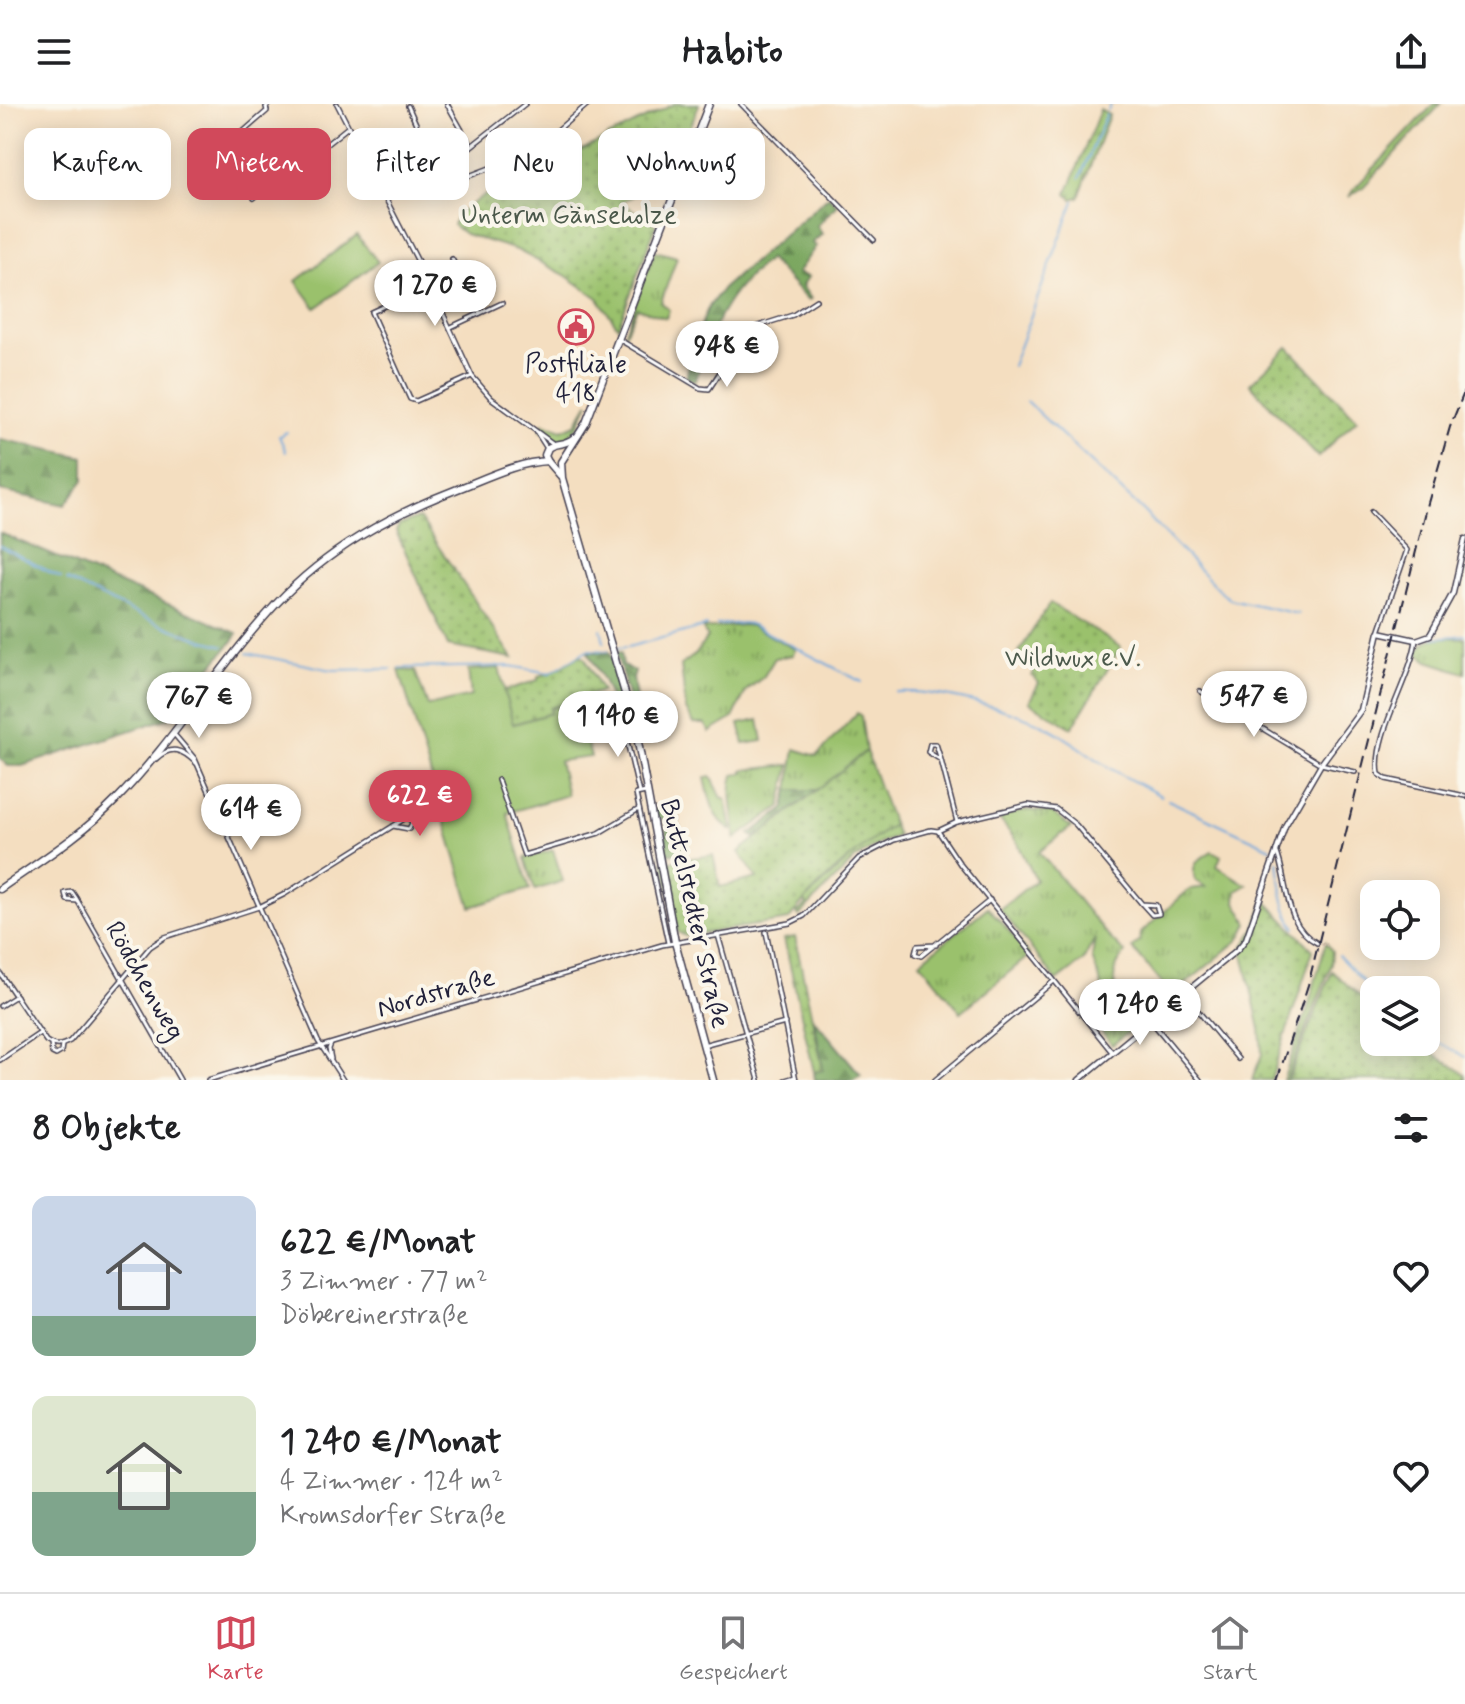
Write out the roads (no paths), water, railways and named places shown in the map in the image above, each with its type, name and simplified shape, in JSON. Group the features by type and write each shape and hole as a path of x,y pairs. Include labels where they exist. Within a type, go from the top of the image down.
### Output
{"main road":[{"path":"523,466 554,463 565,455 586,423 709,104"},
{"path":"0,889 85,828 116,801 258,625 298,583 338,550 411,508 523,466 578,436"},
{"path":"557,445 565,455"},
{"name":"Buttelstedter Straße","path":"546,451 562,478 630,711 671,942 713,1080"}],"street":[{"path":"247,128 267,111 269,104"},
{"path":"337,104 430,285 472,376 491,398 557,445"},
{"path":"447,104 471,146 485,136"},
{"path":"512,104 517,111"},
{"path":"496,128 525,104"},
{"path":"560,128 588,104"},
{"path":"741,104 874,240"},
{"path":"408,106 418,128"},
{"path":"331,141 348,127"},
{"path":"452,259 480,313"},
{"path":"430,285 371,312 410,399 416,401 472,376"},
{"path":"618,339 700,388 709,389 745,334 758,326 793,315 816,300"},
{"path":"449,327 502,303"},
{"path":"535,429 546,451"},
{"path":"1079,1080 1238,949 1251,927 1285,826 1321,764 1361,710 1379,632 1407,550 1371,512"},
{"path":"1379,632 1416,640 1430,635 1449,601 1465,539"},
{"path":"1416,640 1384,737 1379,774 1386,779 1465,796"},
{"path":"1200,691 1321,764 1355,772"},
{"name":"Buttelstedter Straße","path":"622,720 643,793"},
{"path":"173,733 188,748 198,766 321,1047 343,1080"},
{"path":"142,772 160,755 174,749 188,755 198,766"},
{"path":"941,760 957,822"},
{"path":"498,780 524,855 599,833 639,809"},
{"path":"643,793 636,794 671,942"},
{"name":"Nordstraße","path":"208,1080 671,942 790,923 804,916 867,852 894,840 938,831 957,822 1024,806 1056,809 1076,825 1142,904"},
{"path":"51,1044 62,1045 70,1041 150,947 165,937 259,907 409,816 412,823 411,828 393,826"},
{"path":"938,831 955,857 1112,1052"},
{"path":"1276,850 1294,918 1306,937 1317,943"},
{"path":"936,945 917,946 915,954 921,956 936,945 990,900"},
{"name":"Rödchenweg","path":"77,901 180,1080"},
{"path":"766,932 796,1078 785,1080"},
{"path":"718,935 759,1080"},
{"path":"0,973 40,1033 51,1044 52,1053 60,1054 62,1045"},
{"path":"935,1080 1054,981"},
{"path":"1184,994 1238,1059"},
{"path":"0,1006 16,996"},
{"path":"1151,1021 1200,1080"},
{"path":"703,1045 785,1023"},
{"path":"0,1060 40,1033"},
{"path":"331,1044 332,1062"}],"waterway":[{"path":"1108,110 1111,104"},
{"path":"1080,178 1106,115"},
{"path":"1012,366 1074,201"},
{"path":"1026,401 1143,511 1223,594 1230,599 1298,614"},
{"path":"286,452 279,436 287,432"},
{"path":"0,546 61,578"},
{"path":"67,580 163,626 224,646"},
{"path":"717,625 752,625 862,682"},
{"path":"617,648 707,626"},
{"path":"601,629 604,642"},
{"path":"1433,638 1465,635"},
{"path":"400,668 510,666 550,673 587,650 608,651"},
{"path":"247,653 332,670 392,669"},
{"path":"896,692 951,697 1030,719 1161,796"},
{"path":"1168,800 1271,848"},
{"path":"1278,861 1285,905 1296,928"},
{"path":"1338,955 1360,978"},
{"path":"1440,1043 1465,1057"}],"tunnel":[{"path":"1317,943 1327,945"}],"railway":[{"path":"1277,1080 1308,985 1428,503 1450,427 1465,390"}],"place":[{"name":"Postfiliale 418","path":"576,327"}],"park label":[{"name":"Unterm Gänseholze","path":"569,216"},
{"name":"Wildwux e.V.","path":"1073,659"}]}
